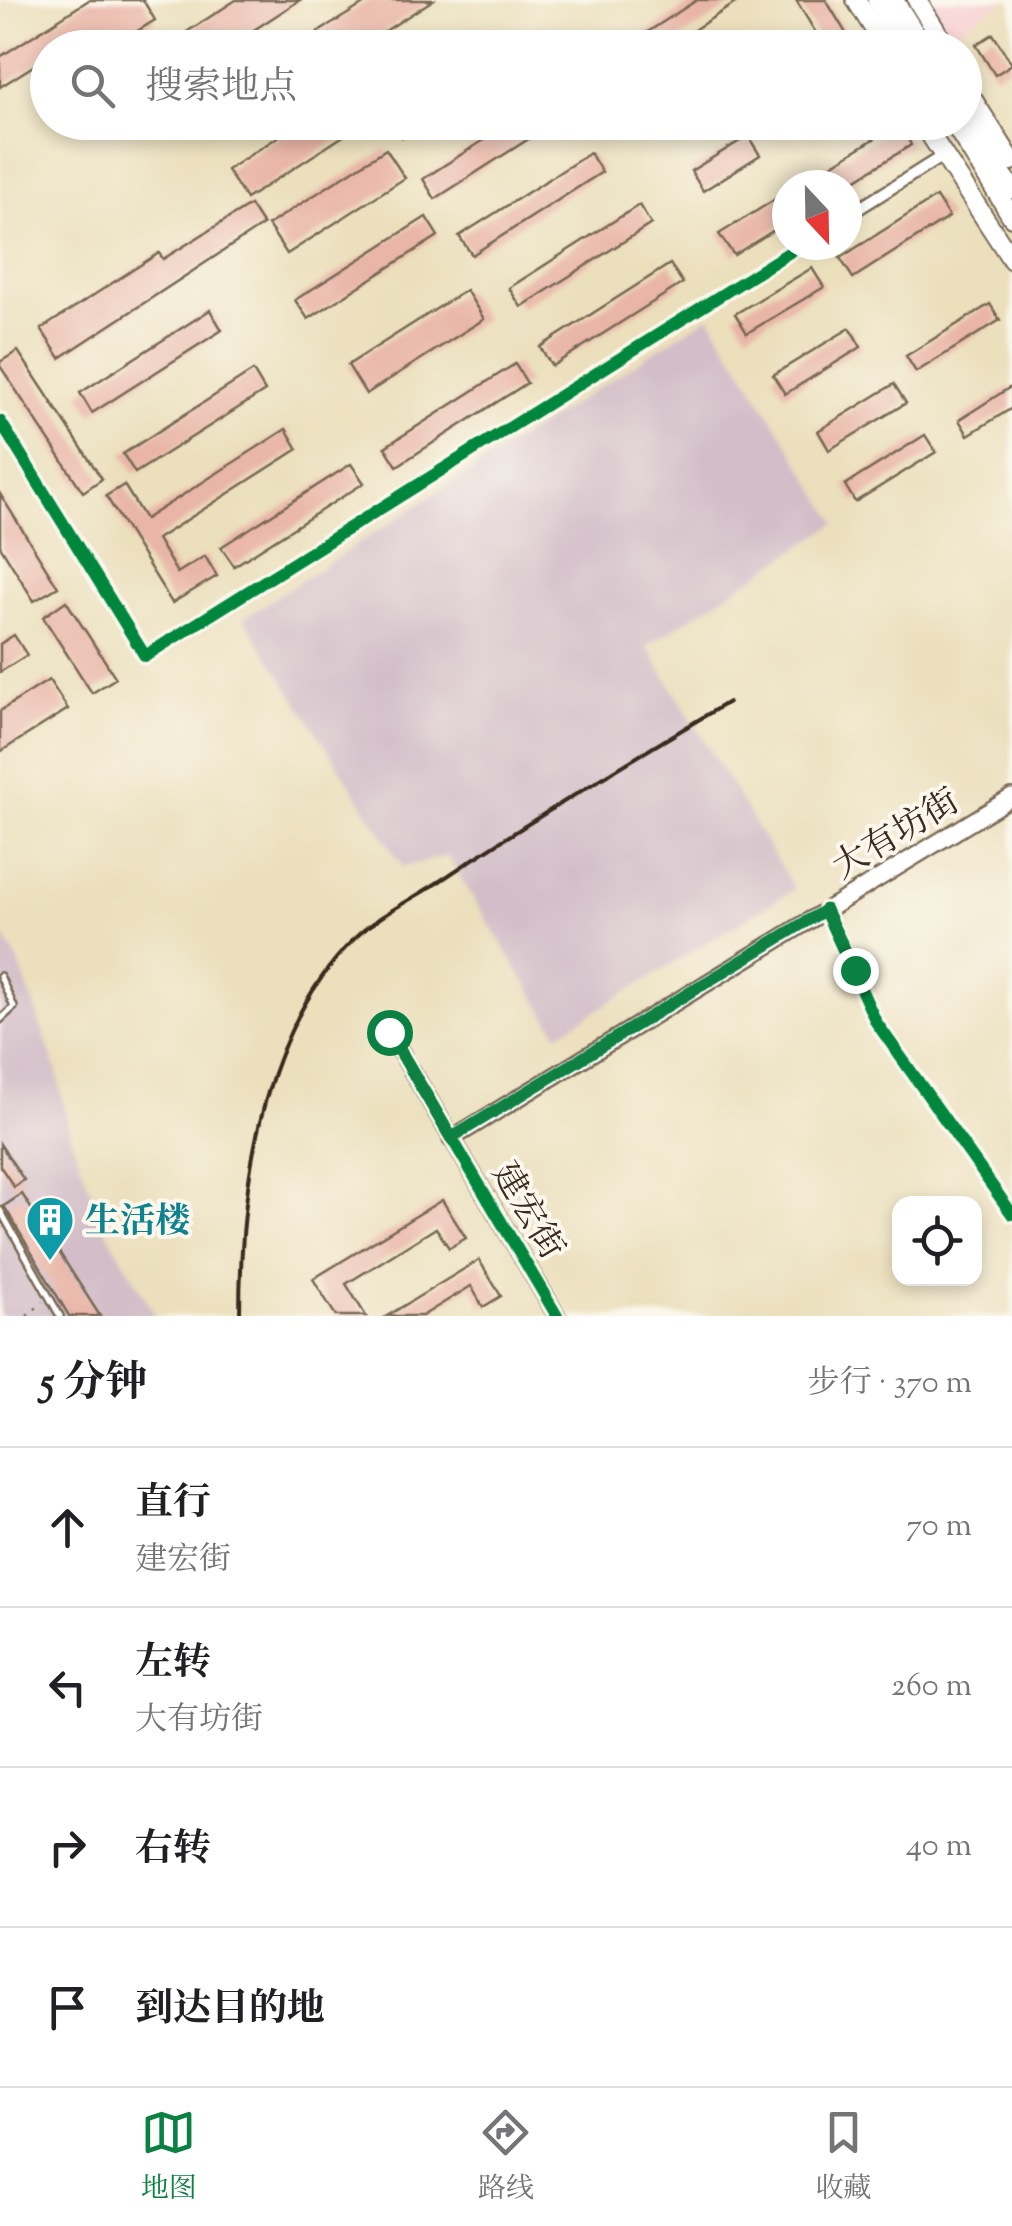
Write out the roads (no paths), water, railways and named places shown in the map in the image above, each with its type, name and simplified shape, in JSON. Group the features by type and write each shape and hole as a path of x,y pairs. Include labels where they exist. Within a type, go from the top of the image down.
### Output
{"highway":[{"path":"846,0 864,30"},
{"path":"856,0 875,30"},
{"path":"876,0 895,30"},
{"path":"894,0 913,30"},
{"path":"914,0 933,30"},
{"path":"982,101 1012,147"},
{"path":"982,114 1012,161"},
{"path":"935,140 1012,260"},
{"path":"964,140 1012,217"},
{"path":"981,140 1012,189"}],"main road":[{"name":"大有坊街","path":"451,1138 1012,797"},
{"name":"建宏街","path":"389,1032 557,1316"}],"street":[{"path":"862,207 945,154"},
{"path":"0,420 145,656 777,260"},
{"path":"825,910 876,1022 1012,1214"}],"lane":[{"path":"0,976 14,1007 0,1020"},
{"path":"0,1210 60,1316"}],"railway":[{"path":"240,1316 245,1216 262,1115 277,1066 322,977 354,939 385,914 728,702"}],"place":[{"name":"生活楼","path":"50,1262"}]}
